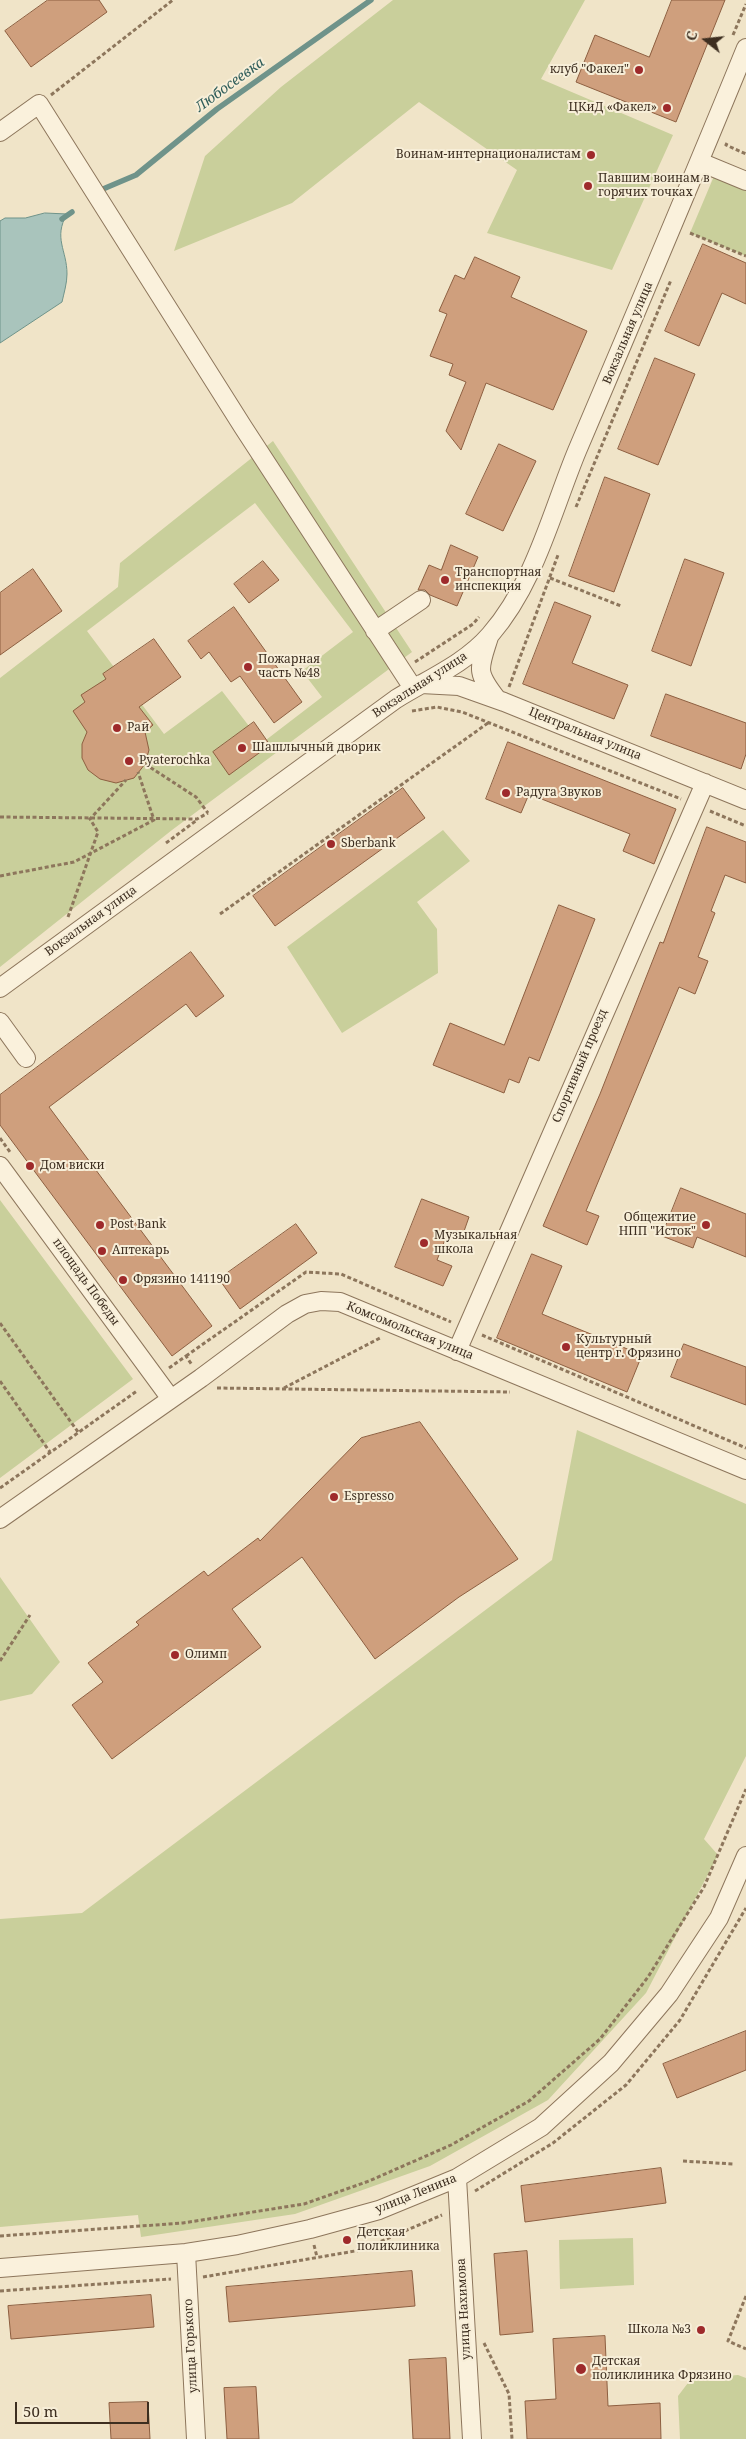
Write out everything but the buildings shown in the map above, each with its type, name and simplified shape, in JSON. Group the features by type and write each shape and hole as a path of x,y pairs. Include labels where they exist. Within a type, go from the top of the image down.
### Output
{"street":[{"name":"Вокзальная улица","path":"0,988 417,686 457,664 489,637 513,606 533,566 567,476 700,162 746,48"},
{"path":"0,132 39,104 243,427 375,631 417,686"},
{"path":"700,162 746,181"},
{"path":"375,631 421,600"},
{"path":"489,637 479,667 482,680 497,699"},
{"name":"Центральная улица","path":"417,686 458,686 497,699 746,800"},
{"name":"Спортивный проезд","path":"457,1351 705,783"},
{"path":"0,1022 26,1058"},
{"name":"площадь Победы","path":"0,1166 171,1399"},
{"name":"Комсомольская улица","path":"0,1519 201,1378 287,1314 305,1304 321,1301 340,1302 746,1470"},
{"name":"улица Ленина","path":"0,2268 186,2253 237,2245 342,2221 379,2210 457,2178 541,2127 612,2063 669,1994 719,1918 746,1856"},
{"name":"улица Нахимова","path":"457,2178 472,2439"},
{"name":"улица Горького","path":"186,2253 196,2439"}],"path":[{"path":"39,104 173,0"},
{"path":"726,145 746,154"},
{"path":"686,242 690,233 746,256"},
{"path":"576,509 672,278"},
{"path":"517,692 508,688 559,552"},
{"path":"550,578 621,606"},
{"path":"411,664 473,624 484,612"},
{"path":"405,712 437,707 462,712 746,826"},
{"path":"220,914 488,723"},
{"path":"146,764 196,797 208,813"},
{"path":"138,772 154,820"},
{"path":"90,819 126,780"},
{"path":"0,817 197,819 212,809"},
{"path":"68,918 98,832 90,819"},
{"path":"0,876 74,862 154,820"},
{"path":"0,1323 78,1432"},
{"path":"282,1389 378,1338 387,1341"},
{"path":"166,1371 186,1356 208,1388 516,1392"},
{"path":"0,1381 50,1452"},
{"path":"0,1488 137,1391"},
{"path":"0,1661 30,1615"},
{"path":"0,2236 183,2223 304,2204 369,2181 451,2144 529,2101 600,2039 648,1977 704,1887 746,1789"},
{"path":"0,2291 188,2278 361,2250 442,2215 458,2202 553,2143 626,2085 680,2020 746,1908"},
{"path":"683,2161 733,2164"},
{"path":"746,2296 728,2341 746,2349"},
{"path":"480,2334 510,2394 512,2439"}],"green space":[{"path":"393,0 585,0 541,79 673,135 612,270 487,233 517,170 419,102 292,203 174,251 205,156 281,87"},
{"path":"717,169 746,181 746,256 690,233"},
{"path":"273,441 412,652 172,830 0,967 0,678 118,587 120,563","holes":["255,503 353,632 302,671 322,697 262,743 222,691 164,734 87,631"]},
{"path":"443,830 470,861 417,902 437,929 438,973 342,1033 287,947"},
{"path":"0,1200 133,1379 0,1478"},
{"path":"577,1430 746,1504 746,1756 704,1839 718,1855 646,1993 548,2100 430,2166 295,2214 141,2237 138,2215 0,2227 0,1919 82,1913 552,1560"},
{"path":"0,1577 60,1662 32,1694 0,1701"},
{"path":"633,2238 634,2285 560,2289 559,2240"},
{"path":"738,2375 746,2378 746,2439 680,2439 678,2396 691,2379"}],"water":[{"path":"45,213 67,214 61,230 67,274 62,302 0,343 0,221 5,218 25,218"}],"waterway":[{"name":"Любосеевка","path":"103,189 136,175 217,109 371,0"},
{"name":"Любосеевка","path":"62,219 72,212"}],"place":[{"name":"клуб \"Факел\"","path":"639,70"},
{"name":"ЦКиД «Факел»","path":"667,108"},
{"name":"Воинам-интернационалистам","path":"591,155"},
{"name":"Павшим воинам в горячих точках","path":"588,186"},
{"name":"Транспортная инспекция","path":"445,580"},
{"name":"Пожарная часть №48","path":"248,667"},
{"name":"Рай","path":"117,728"},
{"name":"Шашлычный дворик","path":"242,748"},
{"name":"Pyaterochka","path":"129,761"},
{"name":"Радуга Звуков","path":"506,793"},
{"name":"Sberbank","path":"331,844"},
{"name":"Дом виски","path":"30,1166"},
{"name":"Post Bank","path":"100,1225"},
{"name":"Общежитие НПП \"Исток\"","path":"706,1225"},
{"name":"Музыкальная школа","path":"424,1243"},
{"name":"Аптекарь","path":"102,1251"},
{"name":"Фрязино 141190","path":"123,1280"},
{"name":"Культурный центр г. Фрязино","path":"566,1347"},
{"name":"Espresso","path":"334,1497"},
{"name":"Олимп","path":"175,1655"},
{"name":"Детская поликлиника","path":"347,2240"},
{"name":"Школа №3","path":"701,2330"},
{"name":"Детская поликлиника Фрязино","path":"581,2369"}]}
